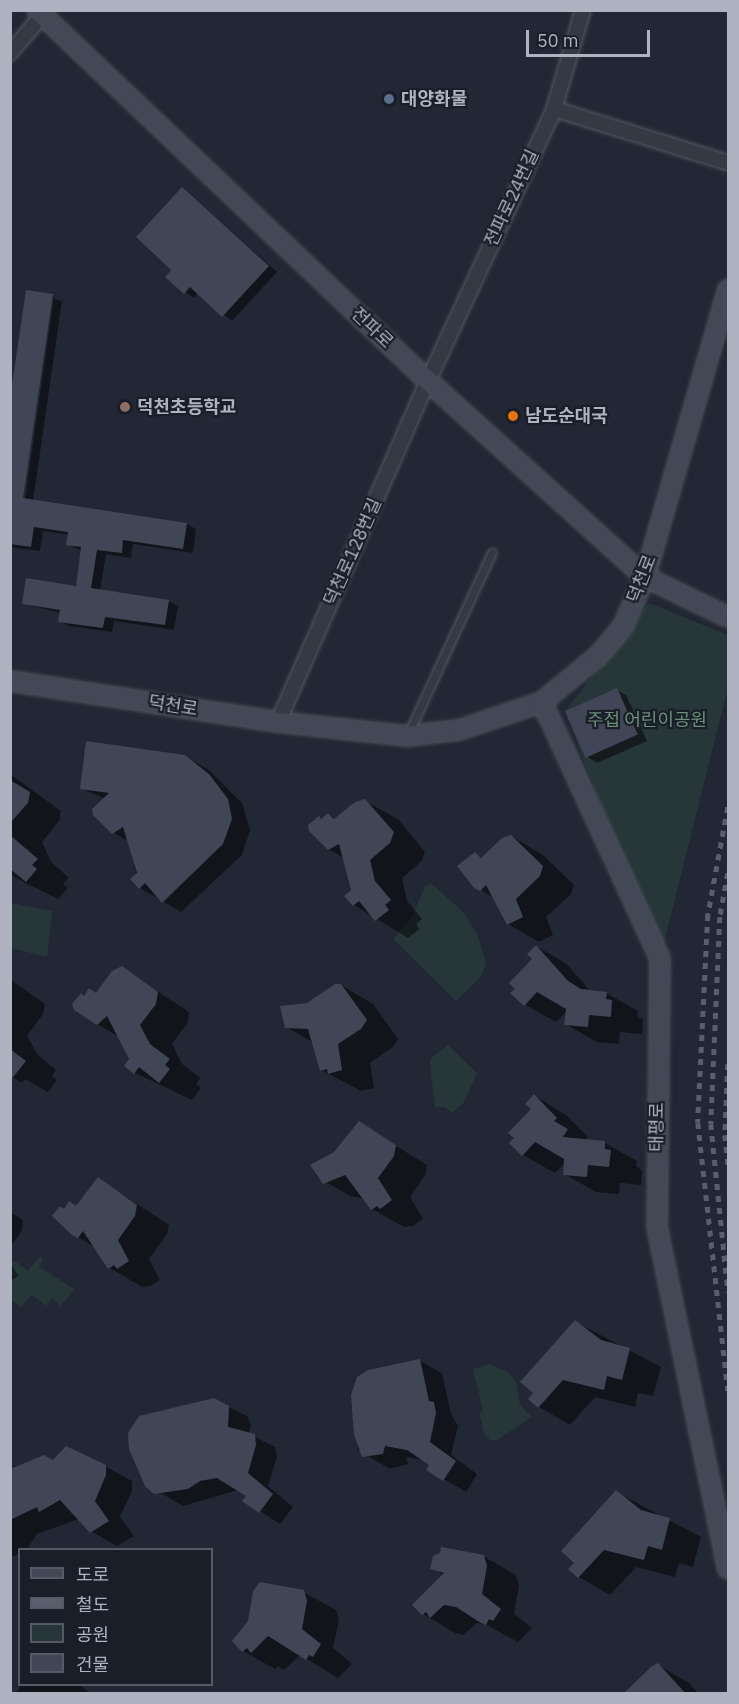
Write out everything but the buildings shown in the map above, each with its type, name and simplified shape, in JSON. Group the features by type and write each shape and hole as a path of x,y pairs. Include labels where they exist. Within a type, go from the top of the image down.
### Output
{"street":[{"name":"전파로24번길","path":"428,381 554,109 583,10"},
{"path":"10,52 43,13"},
{"name":"전파로","path":"43,13 428,381 645,577 729,617"},
{"path":"554,109 729,163"},
{"name":"덕천로","path":"10,681 278,722 407,736 459,729 542,702 604,649 623,626 645,577 729,290"},
{"name":"덕천로128번길","path":"278,722 428,381"},
{"name":"태평로","path":"542,702 660,959 657,1227 729,1569"}],"lane":[{"path":"407,736 492,552"}],"green space":[{"name":"주접 어린이공원","path":"649,603 728,635 728,688 660,959 565,711"},
{"path":"431,883 464,913 478,936 486,963 481,977 456,1001 393,939 412,917 425,886"},
{"path":"11,903 52,911 47,957 11,948"},
{"path":"448,1045 477,1073 464,1102 452,1113 445,1107 435,1107 430,1064 431,1058"},
{"path":"40,1256 43,1260 39,1267 74,1289 61,1306 52,1298 46,1306 32,1295 21,1307 11,1299 11,1264 14,1260 28,1271"},
{"path":"490,1364 510,1373 516,1382 520,1405 532,1417 497,1440 490,1440 484,1433 479,1412 483,1411 473,1369"}],"railway":[{"path":"728,807 708,915 698,1123 728,1390"},
{"path":"728,873 720,917 711,1124 728,1292"},
{"path":"728,1064 725,1135 728,1166"}],"place":[{"name":"대양화물","path":"389,99"},
{"name":"덕천초등학교","path":"125,407"},
{"name":"남도순대국","path":"513,416"}]}
